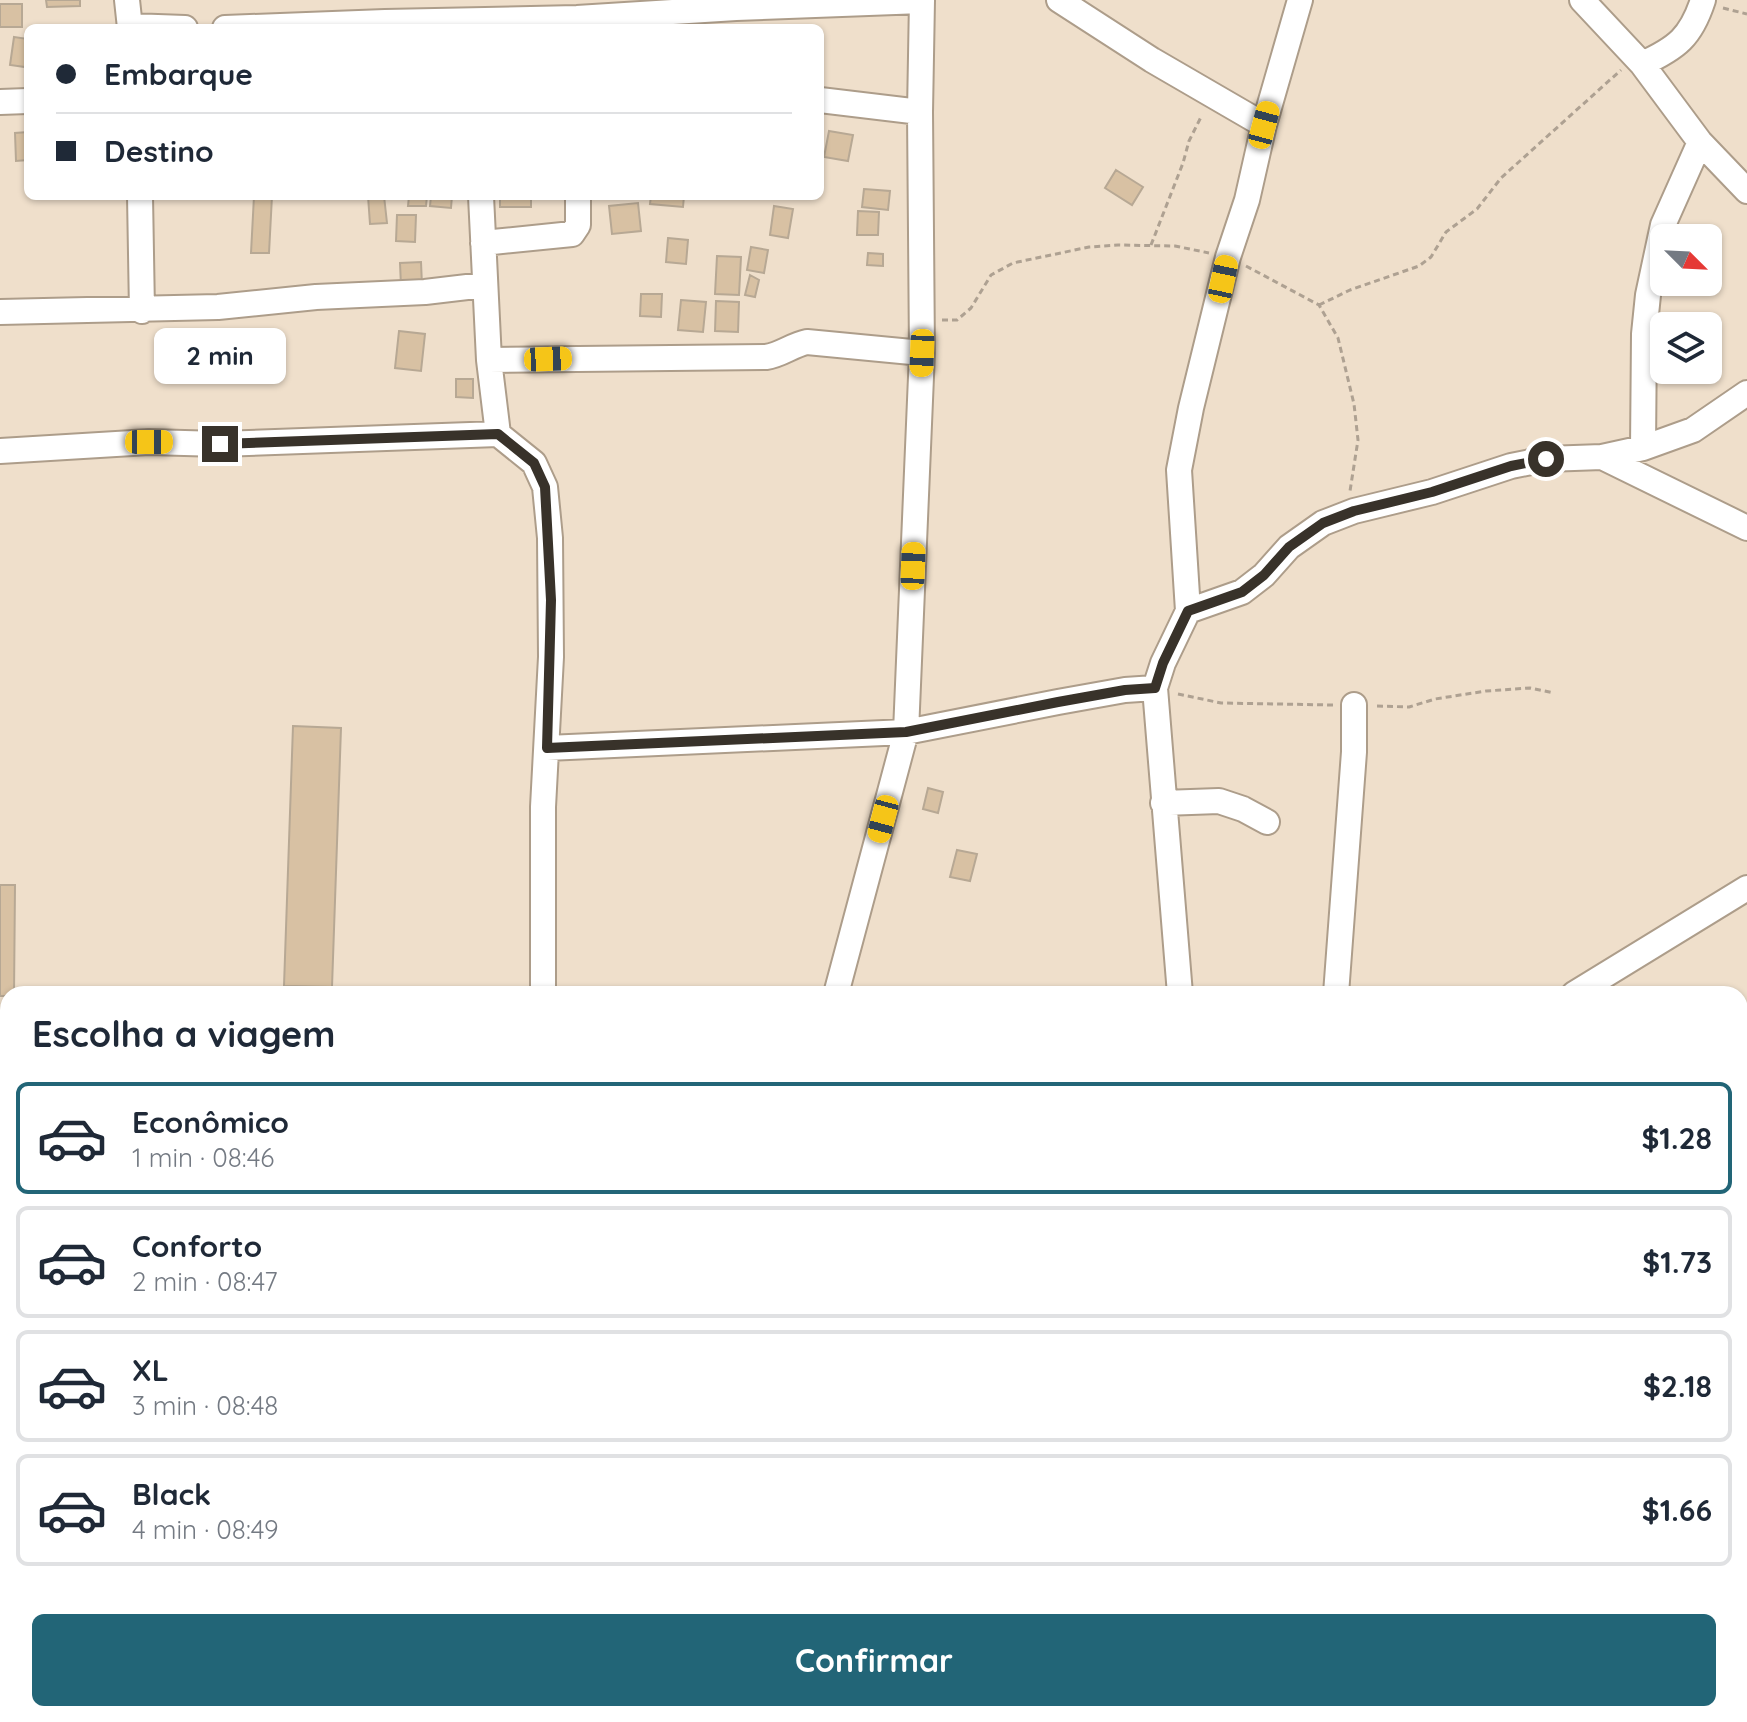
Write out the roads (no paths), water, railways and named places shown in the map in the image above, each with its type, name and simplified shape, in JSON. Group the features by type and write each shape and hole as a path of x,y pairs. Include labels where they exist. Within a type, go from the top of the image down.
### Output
{"street":[{"path":"127,0 130,24"},
{"path":"1180,986 1155,688 1163,663 1188,611 1179,470 1228,257 1247,200 1264,125 1300,0"},
{"path":"1582,0 1639,60 1700,142 1747,191"},
{"path":"308,24 922,1 922,353 906,732 838,986"},
{"path":"1065,1 1212,96 1264,125"},
{"path":"1639,60 1664,54 1687,35 1703,2"},
{"path":"824,100 920,112"},
{"path":"0,102 24,101"},
{"path":"1643,448 1644,334 1648,295 1663,225 1700,142"},
{"path":"140,200 142,311"},
{"path":"481,200 489,360 498,434"},
{"path":"483,243 572,234 578,225 578,200"},
{"path":"0,312 218,307 484,285"},
{"path":"489,360 766,357 807,342 922,353"},
{"path":"1188,611 1242,592 1264,575 1289,547 1323,523 1354,511 1432,492 1511,466 1546,459 1602,457 1643,448 1693,430 1747,393"},
{"path":"0,451 149,442 220,444 498,434 534,463 545,487 551,600 543,807 543,986"},
{"path":"1602,457 1747,528"},
{"path":"547,748 906,732 1125,690 1155,688"},
{"path":"1337,986 1354,752 1354,705"},
{"path":"1163,803 1219,801 1267,822"},
{"path":"1587,986 1747,888"}]}
